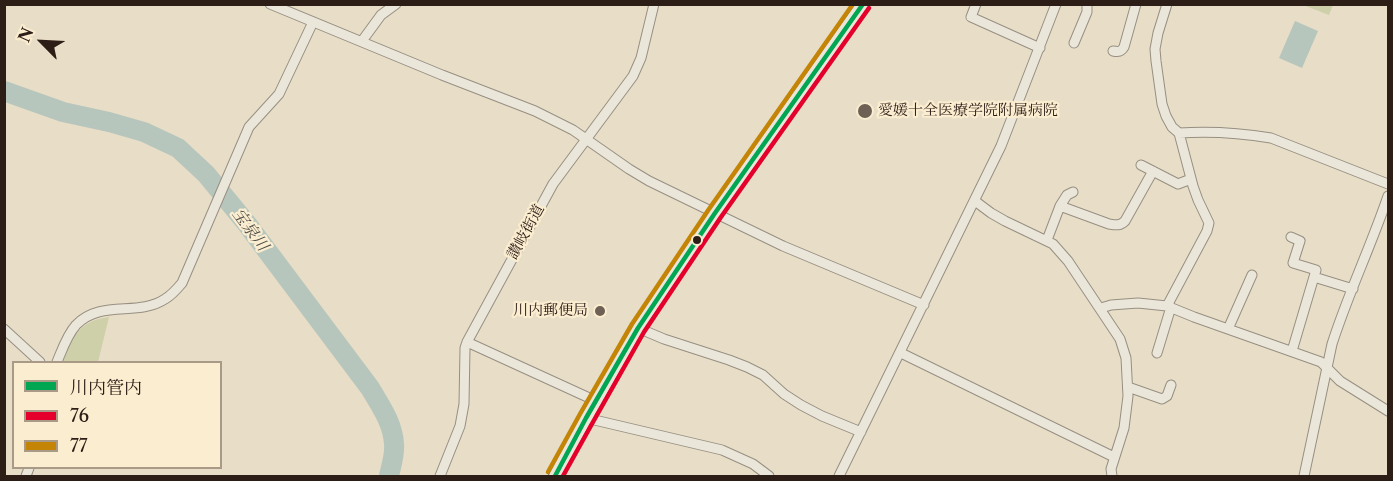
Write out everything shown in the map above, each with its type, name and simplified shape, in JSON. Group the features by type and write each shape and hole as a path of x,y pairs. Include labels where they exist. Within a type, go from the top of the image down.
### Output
{"main road":[{"path":"555,477 586,417 638,328 715,213 863,4"}],"street":[{"path":"270,4 535,111 565,126 649,181 783,246 924,305"},
{"path":"362,41 381,15 396,4"},
{"name":"讃岐街道","path":"440,477 460,426 464,404 467,342 553,184 633,76 641,58 654,4"},
{"path":"976,4 971,17 993,21 1040,48"},
{"path":"839,477 1001,146 1056,4"},
{"path":"1074,43 1087,12 1087,4"},
{"path":"1113,51 1122,51 1124,47 1136,4"},
{"path":"1157,353 1169,307 1209,223 1191,179 1179,133 1172,127 1162,104 1155,49 1167,4"},
{"path":"58,361 70,333 84,318 106,309 146,307 156,304 165,300 182,283 249,127 279,94 313,22"},
{"path":"1179,133 1271,138 1389,184"},
{"path":"1141,165 1178,184 1191,179"},
{"path":"1060,206 1102,226 1117,226 1125,221 1153,171"},
{"path":"1047,240 1060,206 1067,195 1073,192"},
{"path":"1304,477 1338,325 1389,196"},
{"path":"975,201 1005,221 1053,244 1101,308 1120,339 1126,358 1128,387 1126,421 1114,457 1112,477"},
{"path":"1291,237 1300,241 1293,263 1316,270 1292,351"},
{"path":"1228,329 1252,275"},
{"path":"1314,277 1353,289"},
{"path":"1101,308 1138,303 1169,307 1321,362 1340,381 1389,411"},
{"path":"638,328 747,367 763,375 784,394 801,405 861,432"},
{"path":"4,329 38,361"},
{"path":"467,342 596,401"},
{"path":"901,353 1114,457"},
{"path":"1128,387 1162,399 1167,396 1171,385"},
{"path":"586,417 722,450 753,464 769,477"}],"green space":[{"path":"1303,5 1333,5 1329,15"},
{"path":"109,317 98,361 62,361 83,326"}],"shaded area":[{"path":"1295,21 1318,31 1302,68 1279,58"}],"waterway":[{"name":"宝泉川","path":"4,91 63,112 144,132 178,148 206,174 247,224 370,388 385,415 393,436 394,452 389,476"}],"transit line":[{"name":"77","path":"548,472 632,324 709,209 853,4"},
{"name":"川内管内","path":"555,476 638,328 715,213 863,4"},
{"name":"76","path":"563,476 644,332 721,217 869,8"}],"place":[{"name":"愛媛十全医療学院附属病院","path":"865,111"},
{"name":"川内郵便局","path":"600,311"}]}
